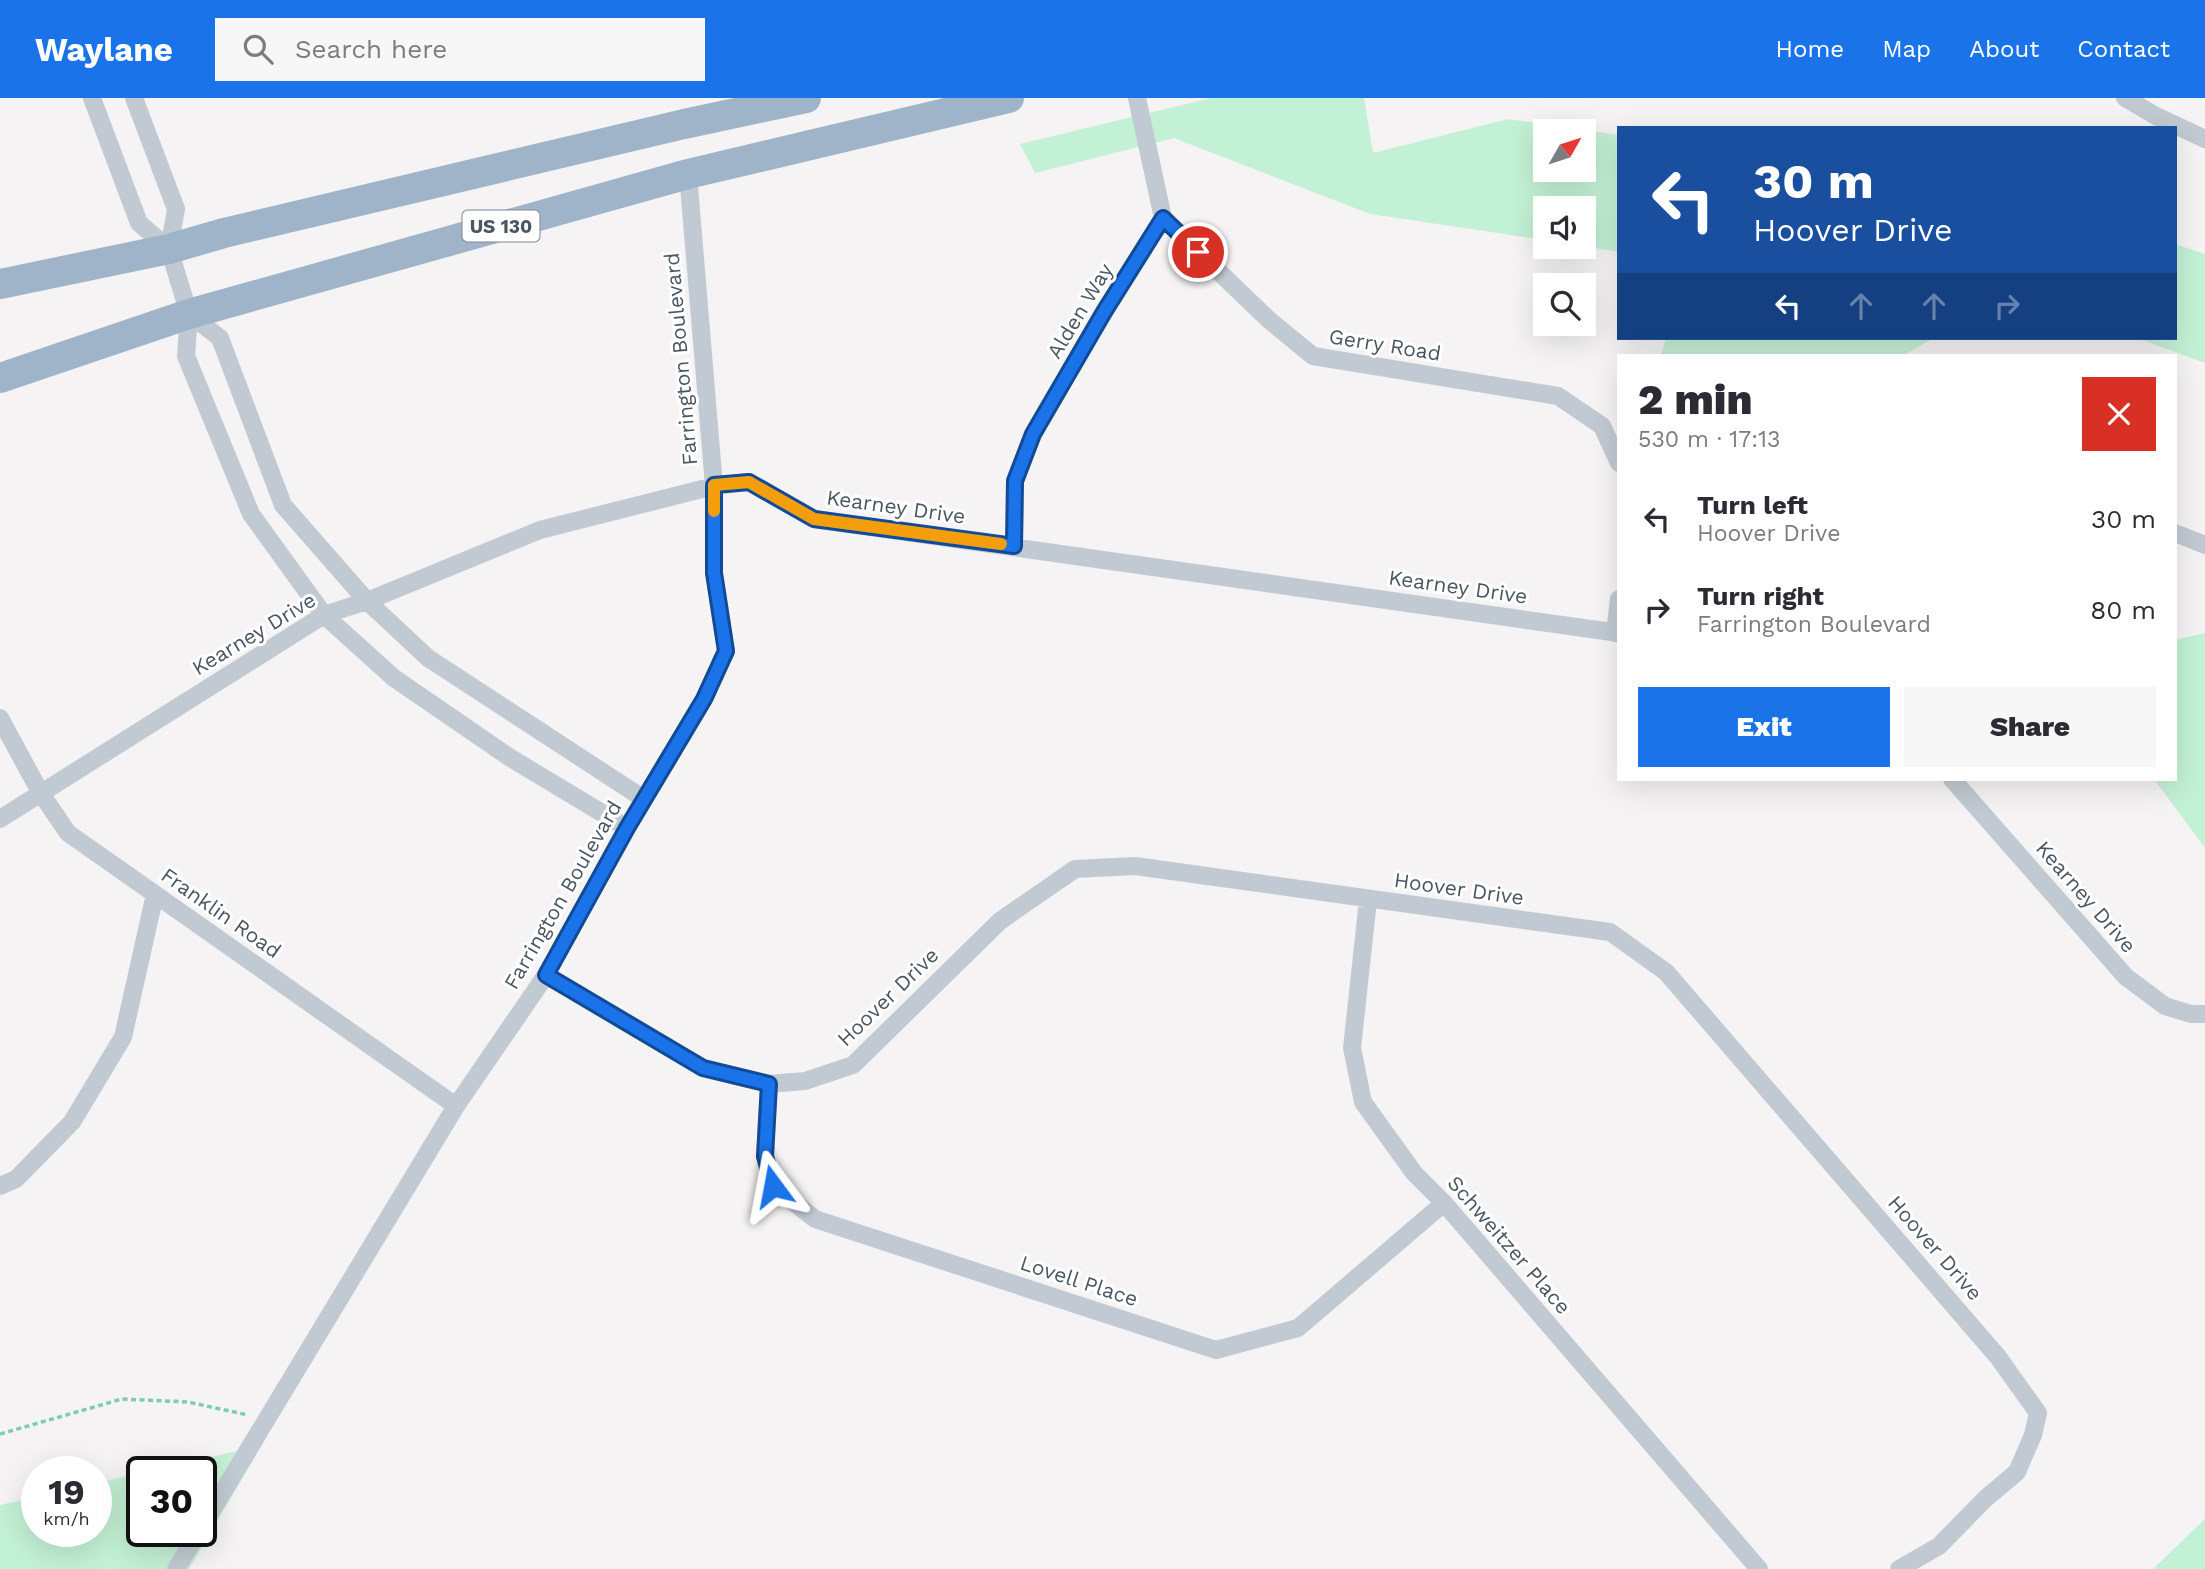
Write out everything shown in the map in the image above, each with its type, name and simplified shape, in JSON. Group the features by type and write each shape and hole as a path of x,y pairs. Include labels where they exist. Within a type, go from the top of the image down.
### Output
{"highway":[{"path":"0,284 169,249 224,233 671,127 806,98"},
{"name":"US 130","path":"0,378 189,314 688,174 1009,98"}],"street":[{"path":"92,98 139,223 169,249"},
{"path":"134,98 176,209 169,249 189,314 186,356 251,514 324,615 394,678 509,757 627,828"},
{"path":"1137,98 1163,218"},
{"path":"2125,98 2205,139"},
{"name":"Farrington Boulevard","path":"217,1502 456,1106 546,975 627,828 704,699 726,651 714,573 714,485 688,174"},
{"name":"Gerry Road","path":"1163,218 1269,320 1313,356 1559,396 1602,426 1617,459"},
{"name":"Alden Way","path":"1014,546 1015,481 1033,434 1163,218"},
{"path":"189,314 220,338 283,505 367,601 428,658 644,799"},
{"name":"Kearney Drive","path":"0,818 324,615 367,601 540,530 714,485 749,482 814,519 1617,633"},
{"path":"2177,534 2205,545"},
{"name":"Franklin Road","path":"0,718 40,792 68,832 456,1106"},
{"name":"Kearney Drive","path":"1954,781 2126,978 2165,1006 2191,1014 2205,1014"},
{"name":"Hoover Drive","path":"546,975 703,1068 769,1084 805,1081 853,1065 1000,921 1075,869 1135,866 1609,932 1666,972 1998,1357 2038,1413 2033,1435 2017,1472 1985,1499 1939,1546 1899,1569"},
{"path":"0,1186 16,1179 72,1122 122,1037 155,894"},
{"name":"Schweitzer Place","path":"1368,900 1352,1048 1363,1102 1414,1173 1444,1203 1759,1569"},
{"name":"Lovell Place","path":"769,1084 765,1156 773,1186 815,1219 1216,1350 1298,1328 1444,1203"},
{"name":"Farrington Boulevard","path":"176,1569 190,1547"}],"path":[{"path":"0,1434 122,1399 188,1402 267,1420"}],"green space":[{"path":"1211,98 1364,98 1373,153 1508,119 1533,123 1533,182 1596,182 1596,132 1617,135 1617,252 1596,248 1596,196 1533,196 1533,238 1370,214 1174,138 1035,173 1020,144"},
{"path":"2177,245 2205,254 2205,363 2142,340 2177,340"},
{"path":"1665,340 1930,340 1906,354 1661,354"},
{"path":"2205,633 2205,848 2155,781 2177,781 2177,640"},
{"path":"262,1445 217,1521 217,1456 215,1456"},
{"path":"126,1476 126,1547 202,1547 189,1569 0,1569 0,1505 21,1500 21,1547 112,1547 112,1480"},
{"path":"2205,1519 2205,1569 2153,1569"}],"slow traffic":[{"path":"714,511 714,485 749,482 814,519 1001,544"}],"route":[{"path":"773,1186 765,1156 769,1084 703,1068 546,975 627,828 704,699 726,651 714,573 714,485 749,482 814,519 1014,546 1015,481 1033,434 1163,218 1198,252"}]}
